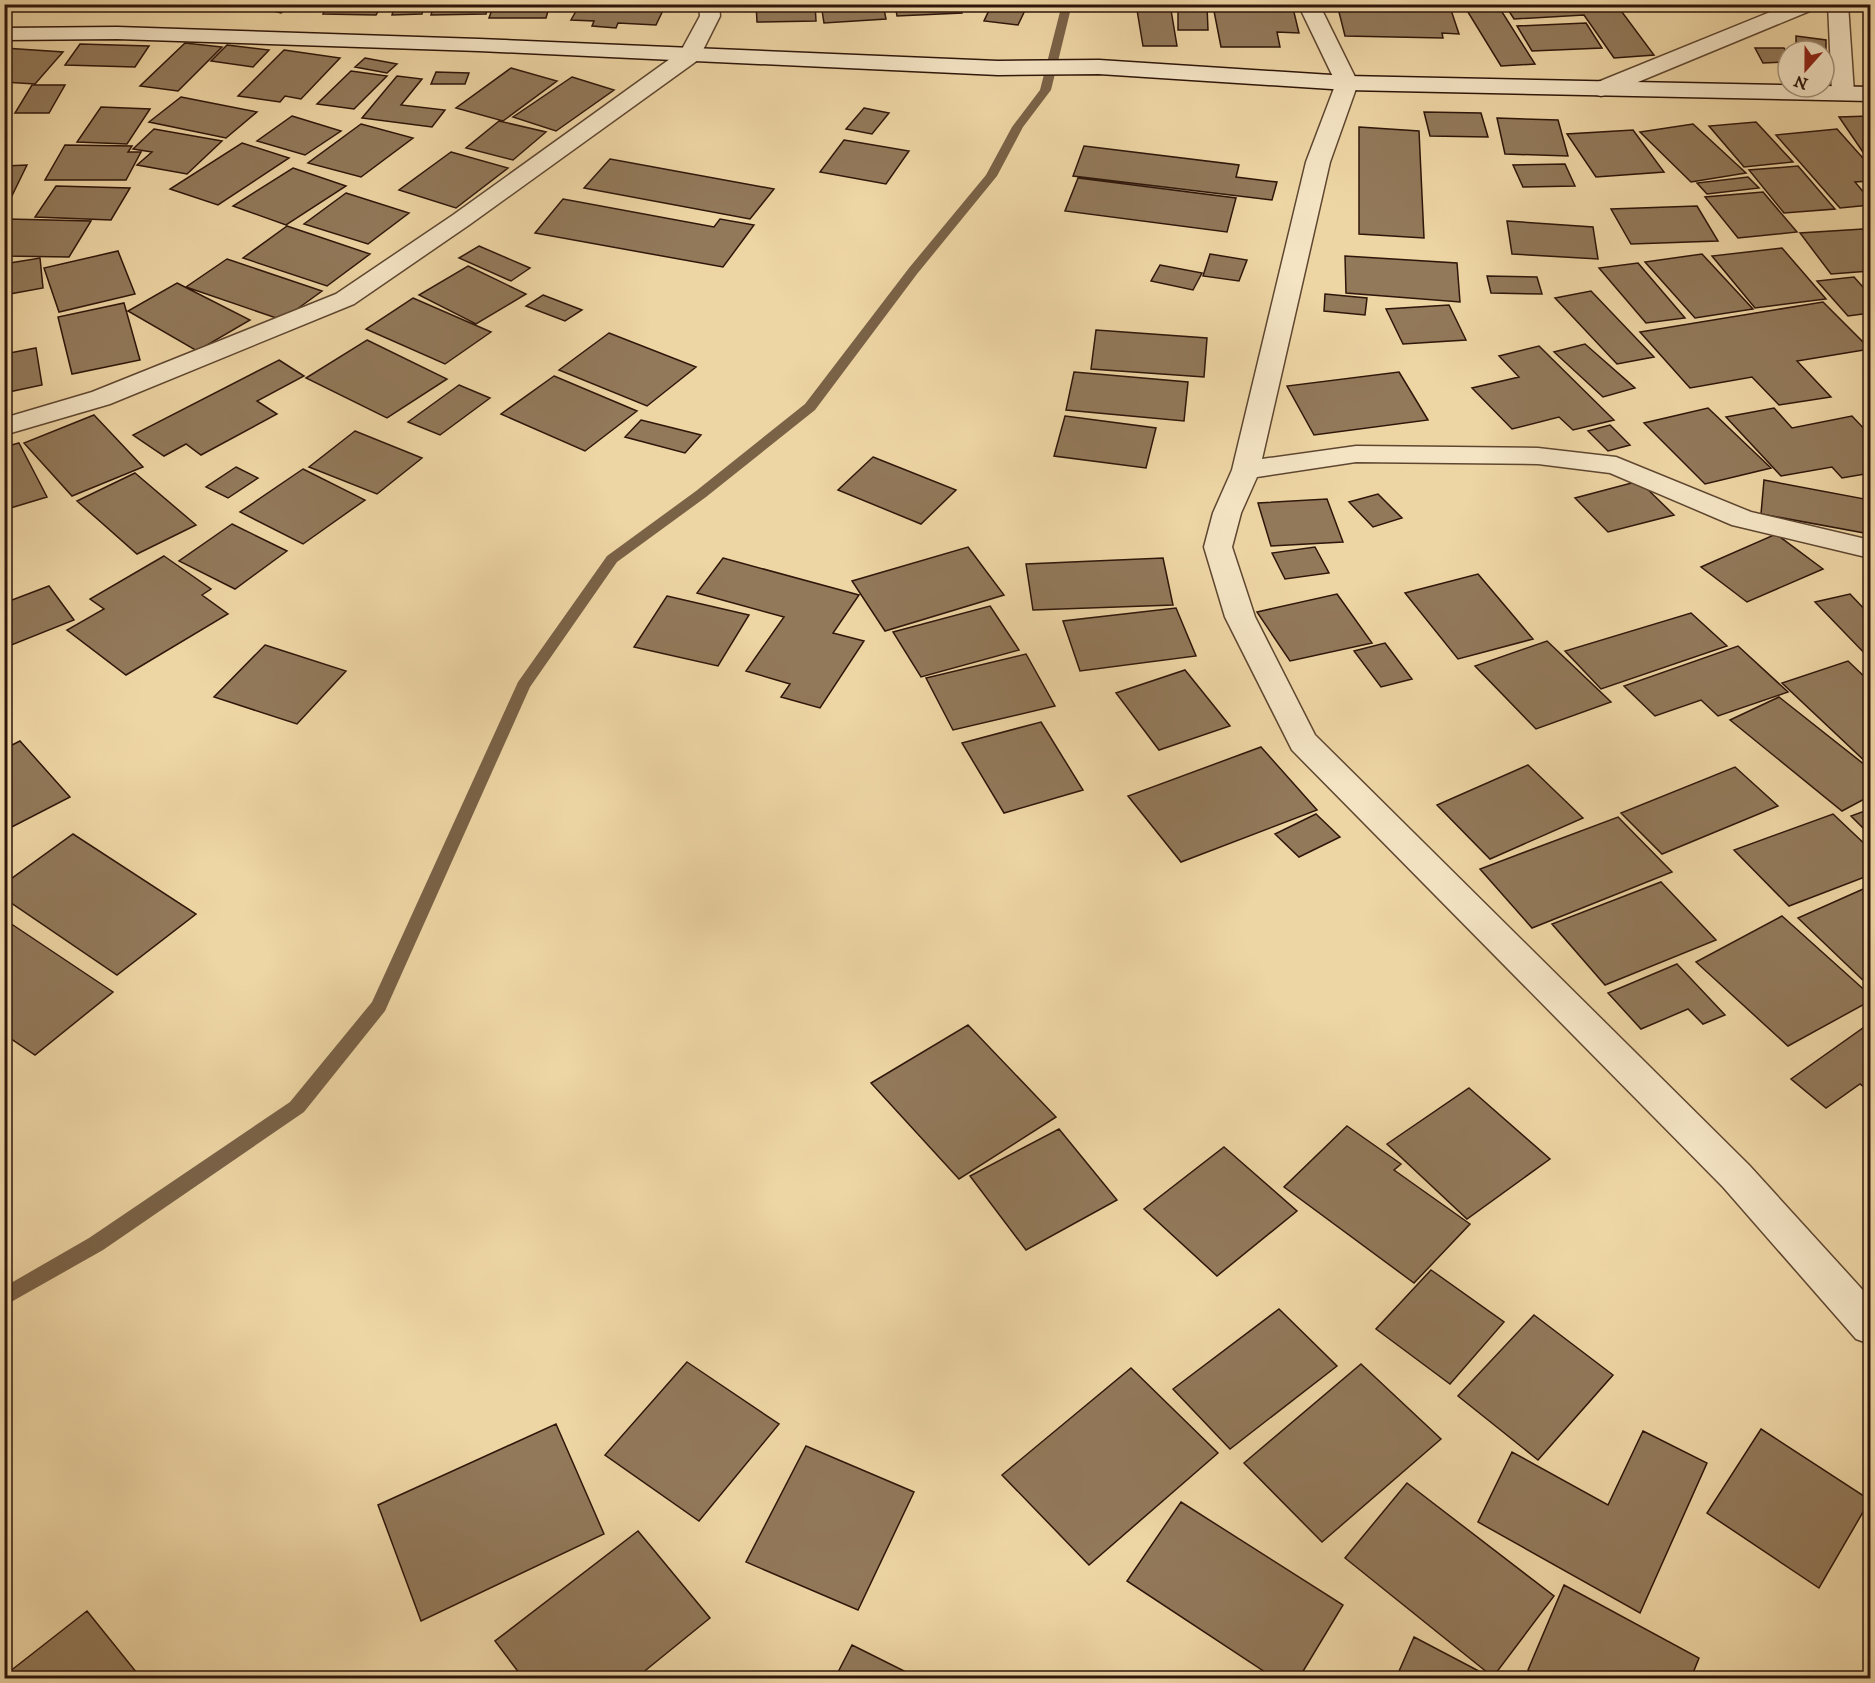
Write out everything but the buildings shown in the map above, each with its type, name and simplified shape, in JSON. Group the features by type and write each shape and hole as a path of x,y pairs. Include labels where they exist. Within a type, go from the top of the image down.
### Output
{"street":[{"path":"4,427 101,398 345,299 461,220 690,55 710,16 709,4"},
{"path":"1308,4 1347,83 1318,162 1246,470 1227,513 1218,547 1240,617 1303,742 1736,1176 1870,1326"},
{"path":"1601,89 1810,4"},
{"path":"1838,4 1843,93"},
{"path":"4,34 129,33 998,68 1099,67 1347,83 1870,94"},
{"path":"1246,470 1356,454 1538,456 1616,465 1742,519 1870,549"}],"waterway":[{"path":"4,1297 96,1244 297,1107 379,1006 523,686 612,559 701,494 810,407 913,271 991,176 1018,127 1045,90 1067,4"}]}
